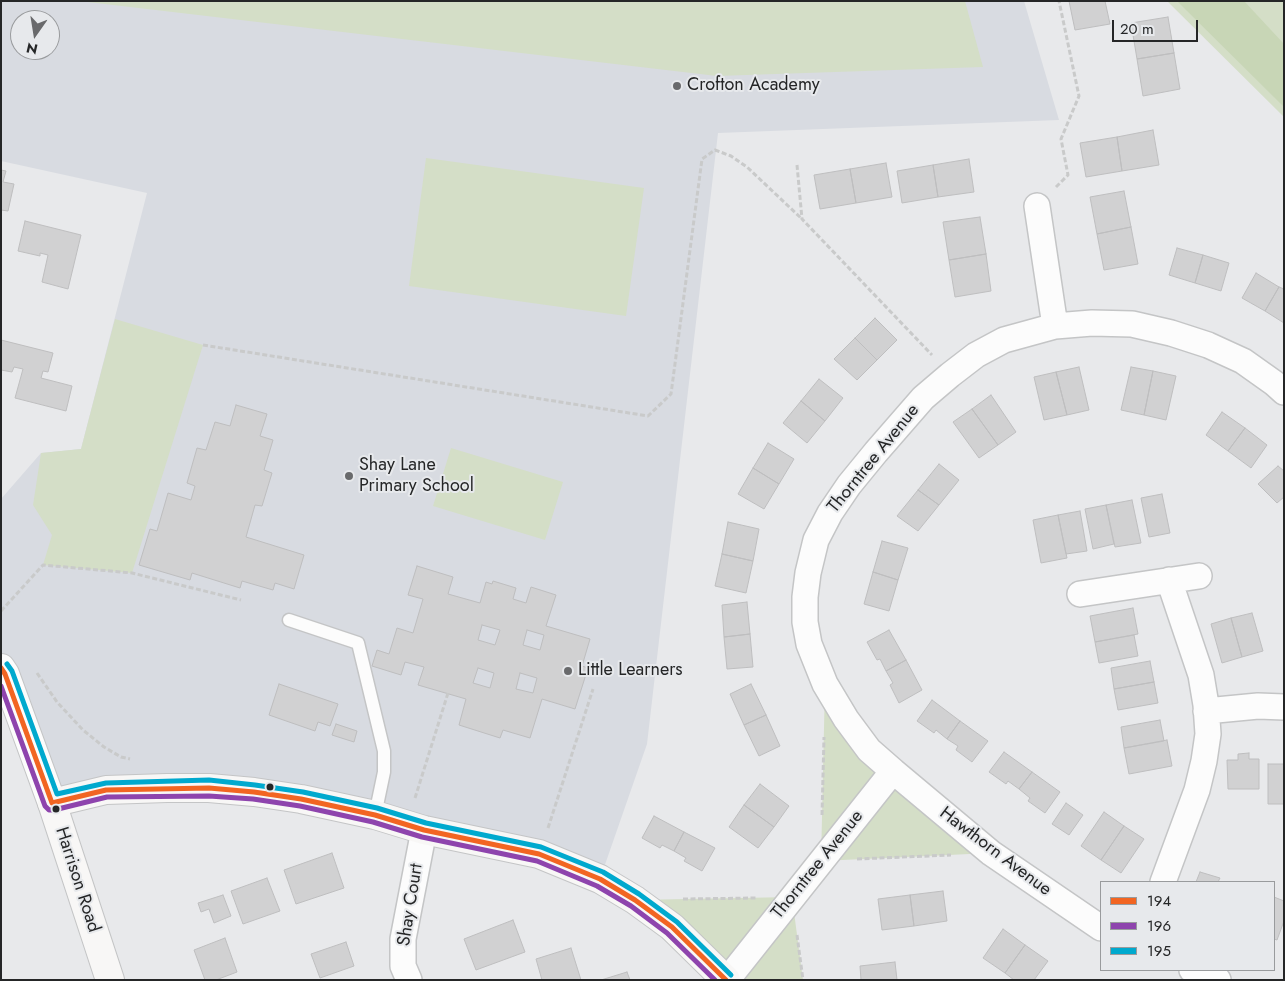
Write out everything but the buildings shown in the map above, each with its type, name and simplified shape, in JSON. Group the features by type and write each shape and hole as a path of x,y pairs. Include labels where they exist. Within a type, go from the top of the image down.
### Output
{"main road":[{"path":"52,804 106,790 209,788 254,792 301,799 375,815 415,827 539,854 600,878 635,900 672,927 726,980"},
{"name":"Harrison Road","path":"52,804 110,980"}],"street":[{"path":"1037,206 1056,326"},
{"name":"Thorntree Avenue","path":"726,980 893,771 863,743 846,720 826,684 809,644 805,622 805,597 808,572 816,540 830,514 849,485 923,398 976,355 1004,340 1056,326 1092,323 1132,324 1171,333 1208,345 1243,361 1284,392"},
{"path":"1080,594 1199,576"},
{"path":"1163,881 1197,790 1208,734 1201,675 1169,580"},
{"name":"Harrison Road","path":"3,671 52,804"},
{"path":"1206,711 1258,706 1284,707"},
{"name":"Hawthorn Avenue","path":"893,771 991,853 1100,927"},
{"name":"Shay Court","path":"408,980 403,966 403,939 415,827"},
{"path":"1195,971 1218,980"}],"lane":[{"path":"289,620 358,643 384,751 384,772 375,815"}],"path":[{"path":"1037,206 1068,175 1061,140 1079,96 1059,1"},
{"path":"204,345 648,416 671,394 702,159 715,150 731,156 747,167 802,219 950,375"},
{"path":"797,165 802,219"},
{"path":"1,610 42,564 132,573 241,600"},
{"path":"3,671 29,662 57,702 83,730 104,747 121,757 144,764 167,788"},
{"path":"539,854 593,689"},
{"path":"415,827 448,694"},
{"path":"635,900 792,897 803,980"}],"shaded area":[{"name":"Shay Lane Primary School","path":"1,1 1024,1 1059,120 718,133 647,744 600,879 301,799 52,803 1,668 1,499 41,453 81,449 147,193 1,161"}],"green space":[{"path":"79,1 965,1 983,67 717,76"},
{"path":"1167,1 1284,1 1284,117"},
{"path":"1177,1 1244,1 1284,44 1284,107"},
{"path":"426,158 644,188 626,316 409,286"},
{"path":"115,319 203,345 132,573 43,565 52,535 33,505 41,453 81,449"},
{"path":"451,448 563,482 545,540 433,506"},
{"path":"825,684 845,719 991,853 821,861"},
{"path":"792,897 803,980 726,980 635,900"}],"transit line":[{"name":"195","path":"7,664 12,671 57,794 106,783 209,780 255,785 303,792 377,808 426,823 541,847 603,872 639,894 677,922 731,975"},
{"name":"194","path":"1,668 5,674 52,803 106,790 209,788 254,792 301,799 375,815 424,830 539,854 600,879 635,900 672,927 726,980"},
{"name":"196","path":"1,686 45,806 49,810 107,797 209,796 253,799 300,806 373,822 422,837 537,861 597,886 631,906 667,933 715,980"}],"place":[{"name":"Crofton Academy","path":"677,86"},
{"name":"Shay Lane Primary School","path":"349,476"},
{"name":"Little Learners","path":"568,671"}]}
